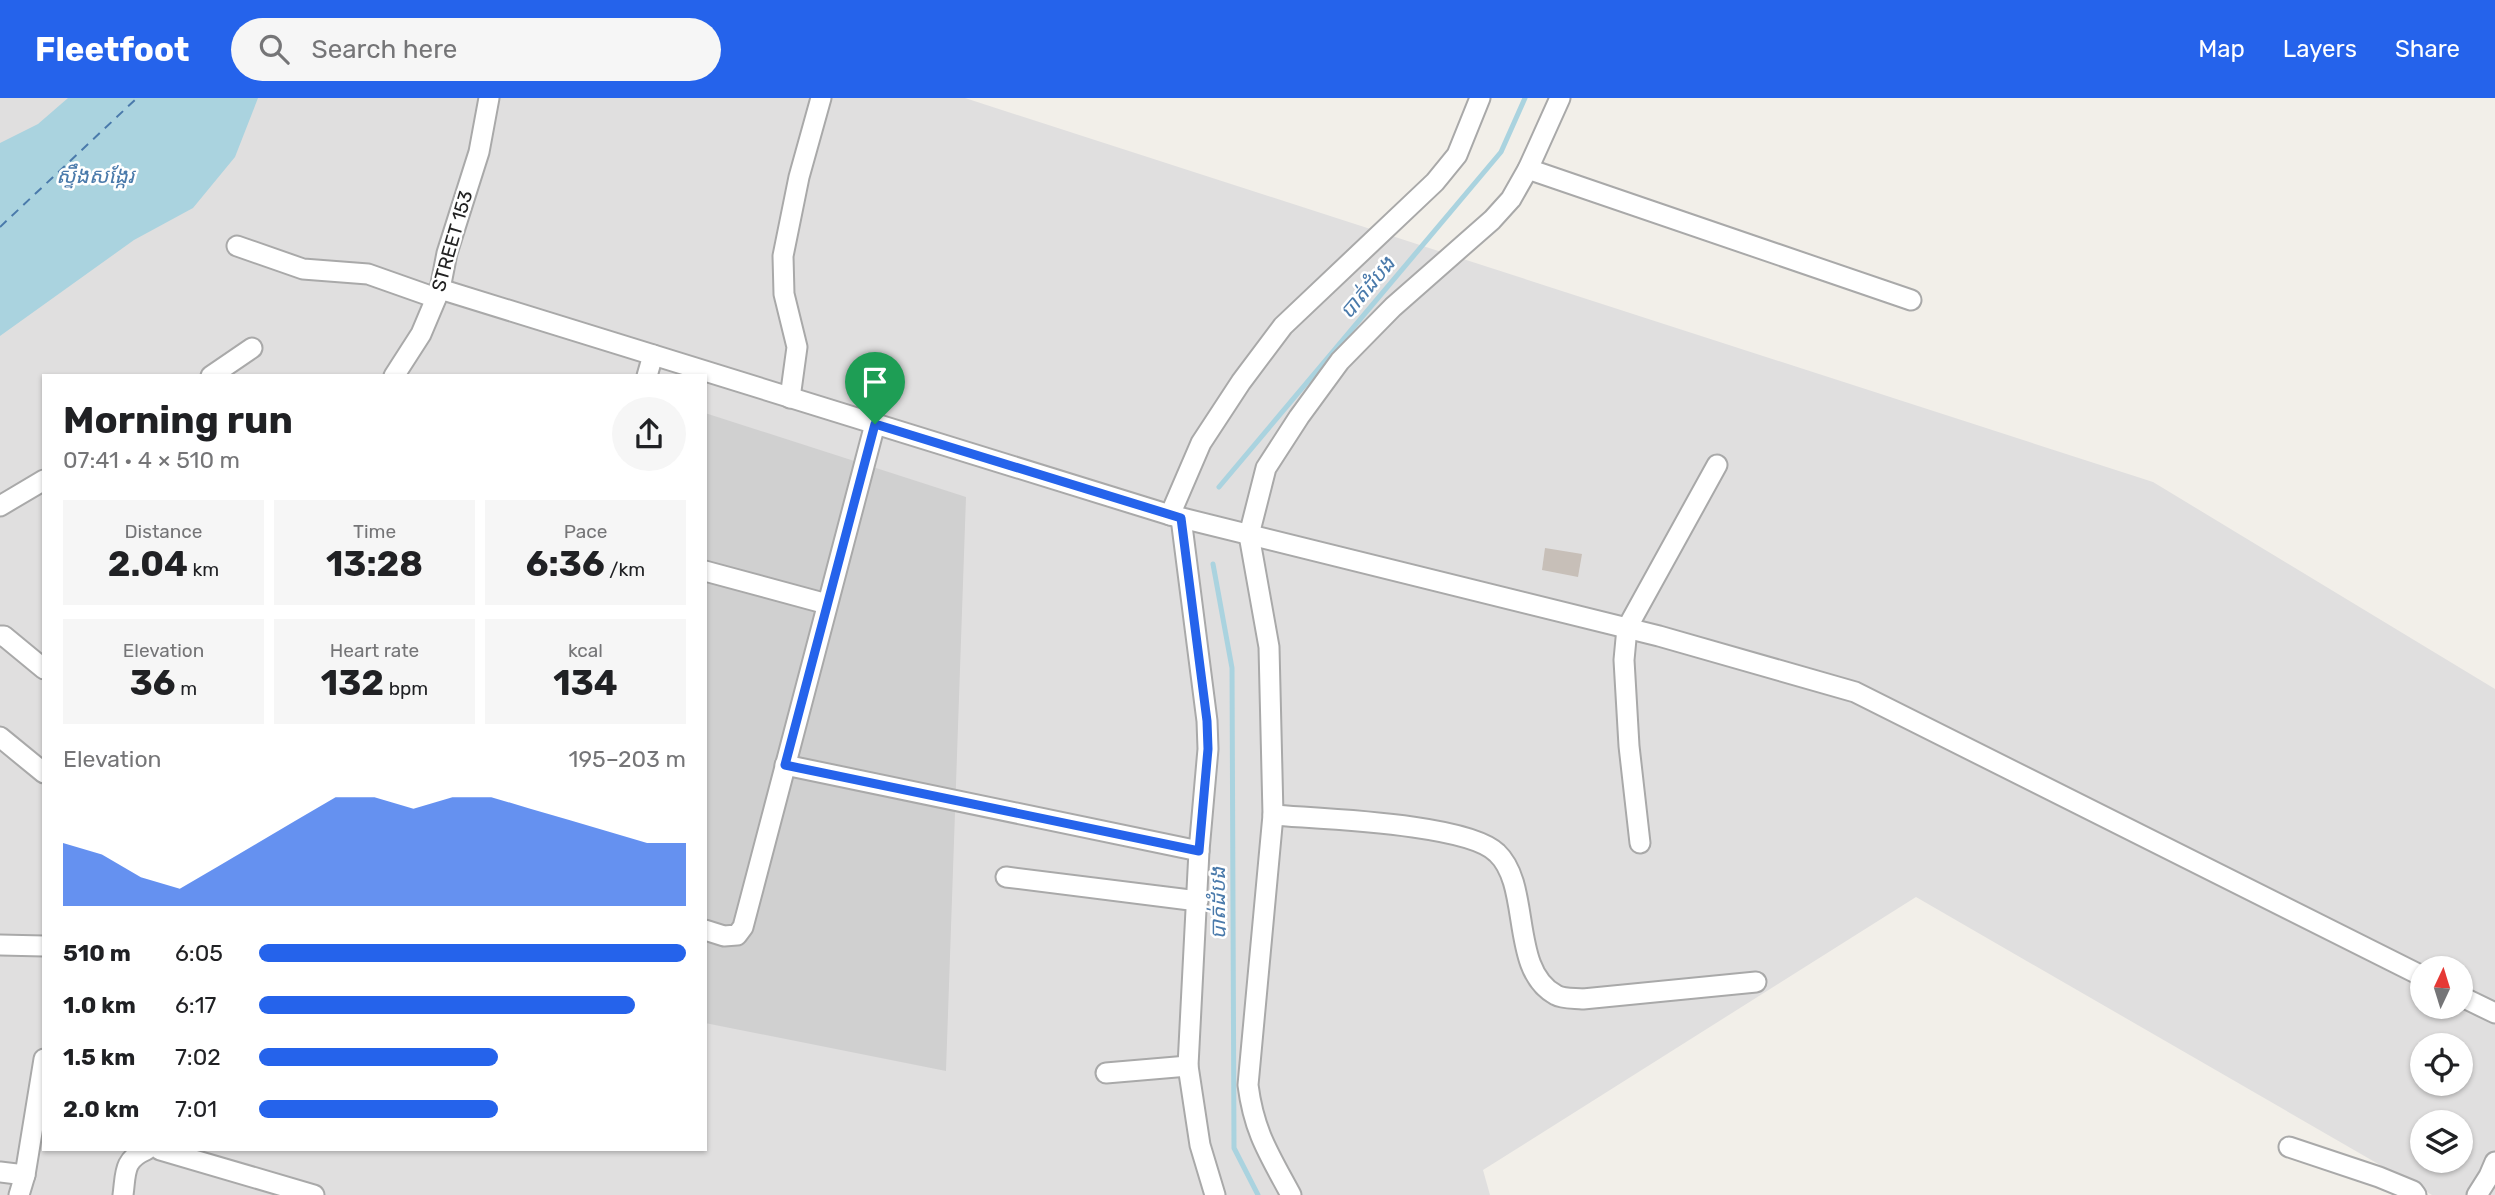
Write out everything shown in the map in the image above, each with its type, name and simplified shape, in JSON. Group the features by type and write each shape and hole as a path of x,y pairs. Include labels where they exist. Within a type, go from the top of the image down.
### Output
{"street":[{"name":"STREET 153","path":"395,374 421,334 438,294 447,253 479,152 489,98"},
{"path":"790,398 797,346 784,294 783,256 799,177 821,98"},
{"path":"1215,1195 1200,1145 1188,1066 1199,851 1208,749 1207,721 1176,516 1201,443 1241,382 1283,326 1435,182 1457,155 1480,98"},
{"path":"1292,1195 1258,1135 1251,1112 1248,1085 1273,815 1269,647 1249,535 1266,468 1299,416 1332,372 1393,307 1492,220 1511,199 1528,169 1560,98"},
{"path":"1528,169 1911,300"},
{"path":"237,246 303,270 368,274 653,355 1176,516 1627,628 1855,692 2410,970"},
{"path":"214,374 252,348"},
{"path":"648,374 653,355"},
{"path":"707,931 724,936 737,936 743,927 875,424"},
{"path":"1640,843 1629,746 1624,660 1627,628 1717,465"},
{"path":"0,506 42,481"},
{"path":"707,572 827,604"},
{"path":"0,636 4,636 42,668"},
{"path":"0,737 42,771"},
{"path":"785,765 1199,851"},
{"path":"1273,815 1407,826 1475,839 1497,853 1512,877 1522,936 1539,982 1559,997 1583,999 1756,982"},
{"path":"1006,877 1198,901"},
{"path":"0,945 42,946"},
{"path":"2473,1002 2495,1013"},
{"path":"1106,1073 1188,1066"},
{"path":"19,1195 25,1175 42,1071"},
{"path":"2289,1147 2379,1177 2413,1191 2416,1195"},
{"path":"123,1195 127,1165 135,1155 144,1151"},
{"path":"163,1151 314,1195"},
{"path":"2477,1195 2495,1162"},
{"path":"0,1172 25,1175"}],"shaded area":[{"path":"0,98 965,98 2153,482 2495,689 2495,1195 2432,1195 1916,897 1483,1170 1490,1195 0,1195"},
{"path":"707,414 966,497 946,1071 707,1023"}],"water":[{"name":"ស្ទឹងសង្កែរ","path":"68,98 258,98 235,157 193,208 134,240 0,336 0,143 38,124"}],"building":[{"path":"1545,548 1582,554 1578,577 1542,570"}],"waterway":[{"name":"បាត់ដំបង","path":"1219,487 1501,152 1525,98"},
{"name":"បាត់ដំបង","path":"1213,564 1232,668 1234,1148 1258,1195"}],"ferry route":[{"path":"0,227 137,98"}],"route":[{"path":"875,424 1181,518 1207,721 1208,749 1199,851 785,765 875,424"}]}
